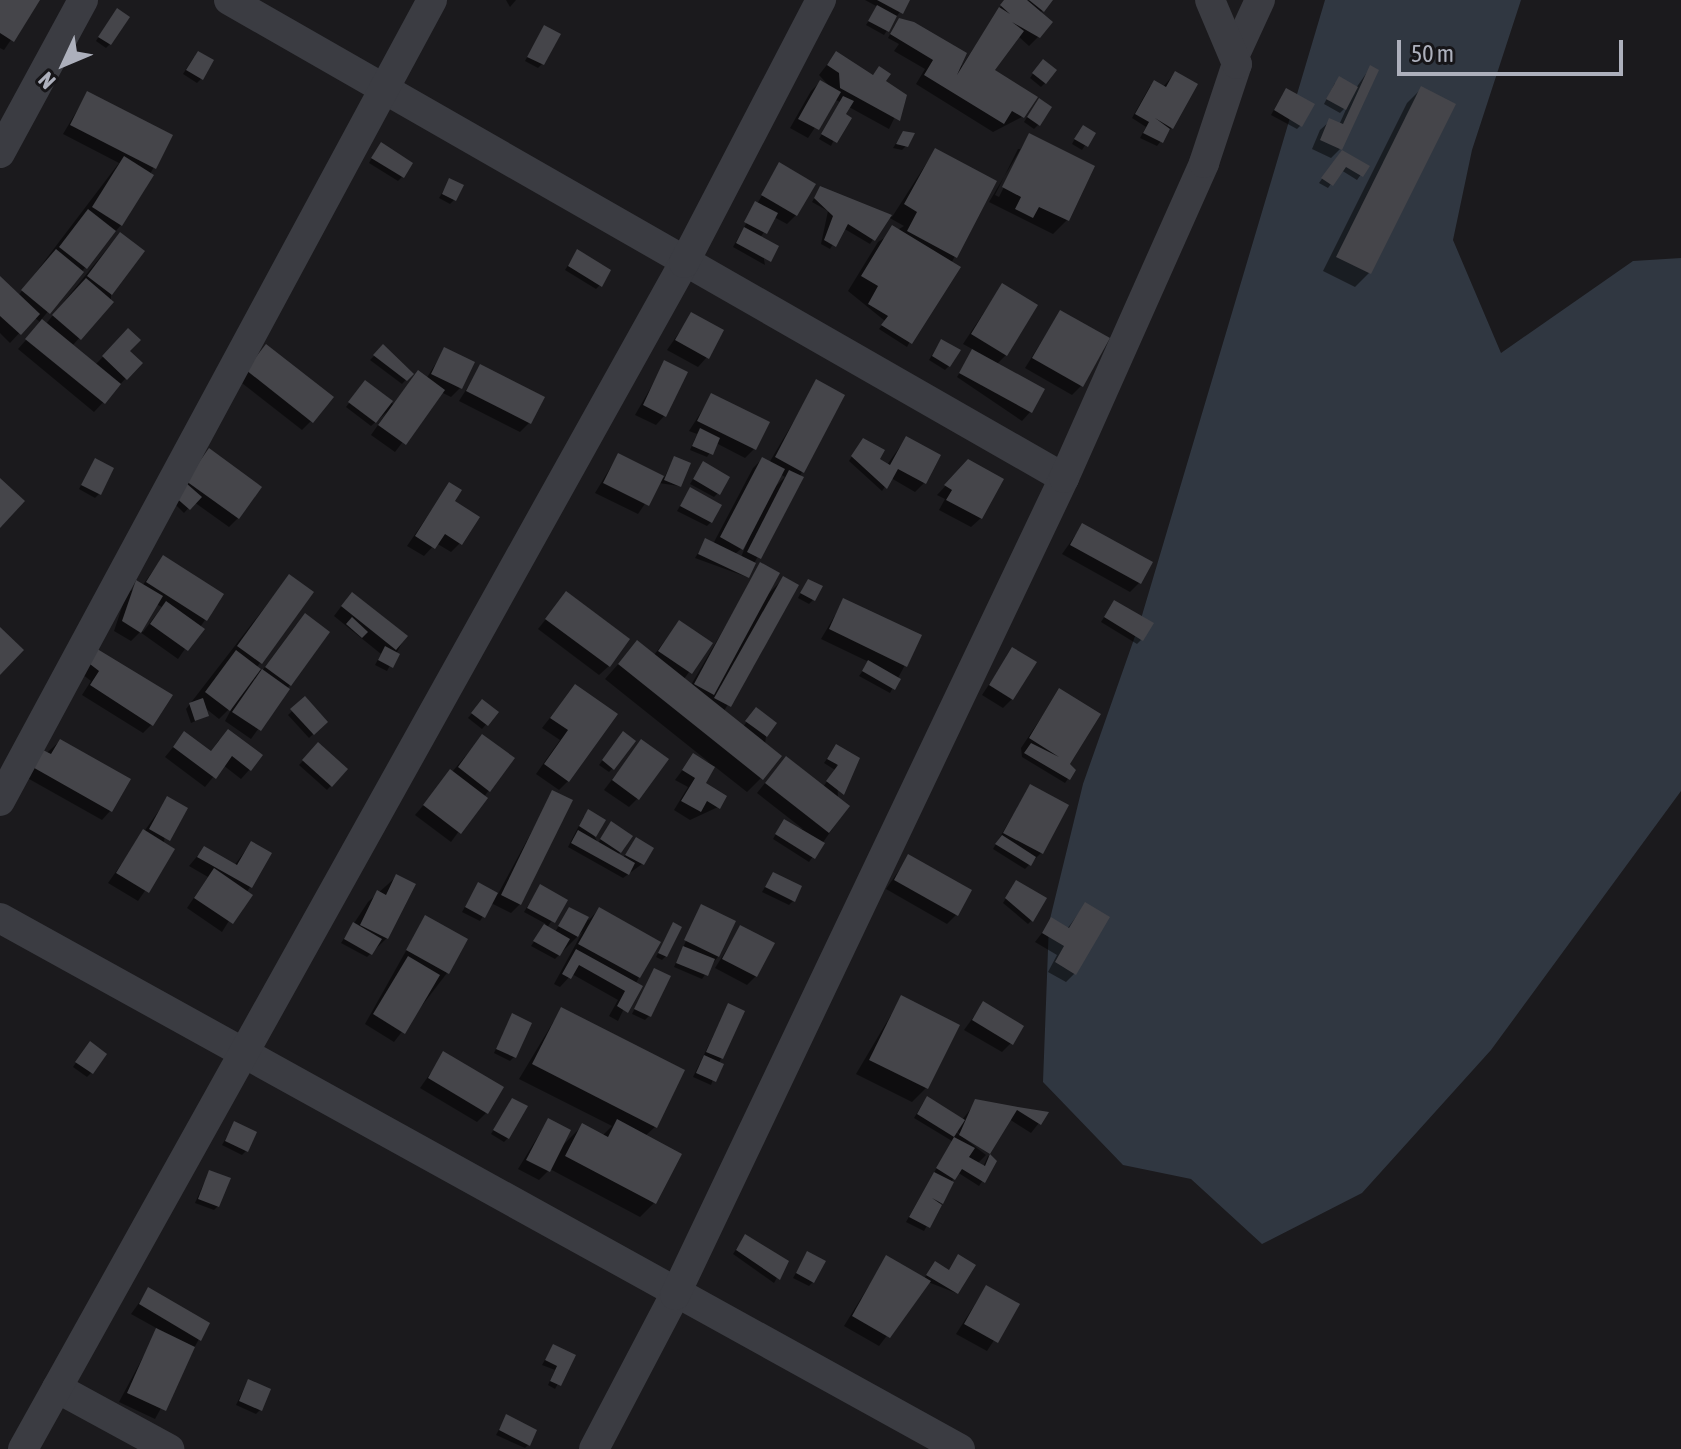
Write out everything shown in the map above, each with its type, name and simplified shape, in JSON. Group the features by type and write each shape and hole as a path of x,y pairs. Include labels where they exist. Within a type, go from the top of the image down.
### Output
{"street":[{"path":"0,153 83,0"},
{"path":"229,0 1064,478"},
{"path":"0,801 432,0"},
{"path":"23,1449 684,263 821,0"},
{"path":"1210,0 1237,50"},
{"path":"594,1449 675,1295 1064,478 1204,163 1237,50 1260,0"},
{"path":"0,918 246,1048 675,1295 960,1449"},
{"path":"57,1388 169,1449"}],"shaded area":[{"path":"1325,0 1521,0 1472,150 1453,240 1501,353 1633,261 1681,258 1681,791 1491,1050 1362,1193 1262,1244 1191,1179 1123,1165 1043,1082 1049,923 1083,784 1140,622"}],"building":[{"path":"0,0 40,0 14,42 0,33"},
{"path":"877,0 910,0 903,14"},
{"path":"1004,0 1027,0 1053,22 1040,38 1012,22 1024,31 995,70 1038,97 1024,118 1012,111 1004,124 924,75 933,60 890,34 899,18 914,22 967,53 957,75 999,7 1010,14 1000,5"},
{"path":"1029,0 1053,0 1044,12"},
{"path":"877,5 897,16 889,32 868,21"},
{"path":"117,8 130,17 111,45 98,37"},
{"path":"544,25 561,34 544,65 527,57"},
{"path":"198,51 214,60 203,80 186,70"},
{"path":"836,51 873,75 879,66 891,74 886,81 907,95 900,121 840,88 839,73 827,65"},
{"path":"1043,59 1057,70 1046,84 1032,73"},
{"path":"1370,65 1379,70 1342,150 1320,140 1329,118 1343,124"},
{"path":"1175,71 1198,84 1173,129 1155,118 1170,129 1163,143 1143,133 1149,122 1135,114 1154,80 1166,87"},
{"path":"1339,76 1358,87 1346,110 1326,99"},
{"path":"820,80 841,92 819,130 798,119"},
{"path":"1421,86 1456,104 1371,274 1336,257"},
{"path":"1286,88 1315,104 1302,127 1274,110"},
{"path":"87,91 173,135 156,169 70,125"},
{"path":"843,96 854,101 846,114 852,118 837,143 821,134"},
{"path":"1039,98 1052,107 1040,126 1027,117"},
{"path":"1083,125 1096,133 1088,147 1074,139"},
{"path":"903,131 915,133 908,147 896,144"},
{"path":"1029,133 1095,166 1069,221 1039,207 1033,218 1015,209 1021,197 1002,187"},
{"path":"381,142 413,163 404,178 371,158"},
{"path":"935,148 997,181 957,258 907,231 917,212 904,204"},
{"path":"1342,150 1370,166 1363,177 1346,167 1333,186 1321,178"},
{"path":"124,156 154,175 122,226 92,207"},
{"path":"779,162 816,184 797,216 761,195"},
{"path":"449,178 464,185 456,201 442,194"},
{"path":"820,186 892,215 875,241 848,224 836,247 824,240 833,216 814,198"},
{"path":"755,201 778,213 767,234 744,222"},
{"path":"88,209 116,231 87,269 59,247"},
{"path":"892,225 961,267 912,344 881,325 888,316 868,304 878,286 861,276"},
{"path":"744,227 779,246 771,262 736,243"},
{"path":"120,232 145,251 112,295 87,276"},
{"path":"56,249 84,272 50,314 21,290"},
{"path":"577,249 611,270 602,287 568,266"},
{"path":"0,276 40,314 21,335 0,316"},
{"path":"86,278 114,302 81,340 52,315"},
{"path":"1002,283 1038,305 1007,356 971,334"},
{"path":"1060,310 1110,338 1083,387 1032,358"},
{"path":"691,312 724,330 709,359 675,340"},
{"path":"42,319 121,384 105,404 25,339"},
{"path":"128,328 141,340 130,351 143,363 127,380 102,356"},
{"path":"941,339 961,350 950,367 932,356"},
{"path":"266,344 334,397 313,423 246,370"},
{"path":"383,344 414,374 407,381 373,355"},
{"path":"444,347 475,362 462,389 431,374"},
{"path":"972,349 1045,389 1032,413 959,373"},
{"path":"664,360 688,372 666,417 643,405"},
{"path":"480,364 545,397 531,424 466,391"},
{"path":"418,370 445,390 406,445 378,425"},
{"path":"816,379 845,395 804,473 775,457"},
{"path":"365,380 393,401 376,423 348,402"},
{"path":"711,393 770,422 756,450 697,421"},
{"path":"700,428 720,438 713,455 692,446"},
{"path":"906,436 941,455 926,484 898,469 887,489 851,456 863,438 885,450 880,459 890,465"},
{"path":"209,448 262,487 239,519 186,481"},
{"path":"618,453 664,476 649,506 603,483"},
{"path":"674,456 691,463 681,487 664,480"},
{"path":"762,457 785,469 743,550 720,537"},
{"path":"95,458 114,468 101,495 81,485"},
{"path":"968,459 1004,479 982,519 946,500 952,490 944,485"},
{"path":"703,461 730,477 720,495 693,479"},
{"path":"789,470 804,477 761,559 747,552"},
{"path":"0,478 25,501 0,528"},
{"path":"449,482 462,490 455,501 480,517 462,545 445,534 435,549 415,536"},
{"path":"186,483 202,497 190,510 174,496"},
{"path":"690,487 722,505 712,523 680,506"},
{"path":"1082,523 1153,562 1141,584 1070,545"},
{"path":"705,538 756,563 749,578 698,554"},
{"path":"163,555 224,594 207,621 146,582"},
{"path":"760,562 780,573 714,695 694,684"},
{"path":"289,574 314,592 262,664 237,646"},
{"path":"783,576 799,585 731,707 714,698"},
{"path":"808,579 823,586 815,601 800,593"},
{"path":"136,580 163,596 141,633 122,621"},
{"path":"566,591 630,639 610,667 545,619"},
{"path":"352,592 408,636 396,650 341,606"},
{"path":"843,598 922,635 907,667 829,629"},
{"path":"1114,600 1154,623 1143,641 1104,617"},
{"path":"166,601 205,629 188,651 150,624"},
{"path":"305,613 330,632 291,686 265,667"},
{"path":"352,617 368,632 362,638 346,624"},
{"path":"679,620 713,643 692,674 658,651"},
{"path":"0,627 24,650 0,675"},
{"path":"637,640 782,756 763,780 618,664"},
{"path":"385,646 400,654 393,668 378,660"},
{"path":"94,647 173,695 153,726 90,685 99,671 86,661"},
{"path":"1012,647 1037,662 1013,700 989,685"},
{"path":"236,650 261,669 230,711 205,692"},
{"path":"868,660 901,679 895,690 862,671"},
{"path":"262,669 290,689 261,731 232,712"},
{"path":"575,684 618,714 569,782 544,764 568,730 550,718"},
{"path":"1059,688 1101,714 1070,764 1076,770 1070,780 1024,753 1031,743 1059,757 1029,738"},
{"path":"305,696 328,722 314,735 290,709"},
{"path":"203,698 209,716 195,721 189,703"},
{"path":"482,699 499,712 488,726 471,713"},
{"path":"756,707 777,723 767,737 745,721"},
{"path":"228,729 263,755 251,771 232,756 216,779 173,747 184,731 211,751"},
{"path":"623,731 636,741 614,770 602,760"},
{"path":"482,734 515,758 490,792 458,767"},
{"path":"60,739 131,779 112,812 29,765 39,748 51,754"},
{"path":"641,739 669,759 639,800 612,780"},
{"path":"318,742 348,769 332,787 302,760"},
{"path":"836,744 860,758 844,795 826,781 838,765 827,759"},
{"path":"693,753 715,767 706,783 727,796 720,809 707,801 701,812 681,801 695,778 682,770"},
{"path":"786,756 850,806 829,833 765,783"},
{"path":"450,769 488,798 461,834 423,805"},
{"path":"1030,784 1069,805 1043,854 1003,833"},
{"path":"552,790 573,800 521,905 501,895"},
{"path":"167,796 188,808 170,841 149,829"},
{"path":"588,809 606,820 596,837 579,826"},
{"path":"784,819 825,843 815,859 775,834"},
{"path":"611,821 633,836 621,853 600,839"},
{"path":"143,829 175,849 149,893 116,873"},
{"path":"578,830 635,863 629,875 571,843"},
{"path":"1002,835 1036,857 1031,866 995,844"},
{"path":"636,837 654,848 644,865 625,855"},
{"path":"251,841 272,853 252,888 197,857 204,846 237,865"},
{"path":"908,854 972,890 958,916 894,880"},
{"path":"214,868 253,895 233,924 194,898"},
{"path":"773,872 802,886 795,902 765,887"},
{"path":"396,874 416,884 388,939 360,925 377,890 386,895"},
{"path":"1016,880 1047,898 1033,922 1005,898"},
{"path":"478,882 498,893 485,918 465,907"},
{"path":"540,884 568,900 555,923 527,908"},
{"path":"1085,902 1110,917 1076,975 1055,962 1064,946 1042,933 1051,917 1069,928"},
{"path":"701,904 736,921 719,957 684,940"},
{"path":"569,907 589,917 578,937 558,926"},
{"path":"599,907 661,942 640,978 578,944"},
{"path":"425,915 468,939 449,974 406,950"},
{"path":"353,922 382,939 372,955 344,939"},
{"path":"673,922 682,927 667,957 658,953"},
{"path":"544,924 570,939 560,956 533,941"},
{"path":"740,925 775,943 757,977 722,959"},
{"path":"683,946 715,959 708,976 676,963"},
{"path":"576,949 643,986 628,1013 617,1006 625,991 579,965 571,979 562,974"},
{"path":"408,956 440,975 405,1034 373,1014"},
{"path":"654,968 671,976 651,1017 634,1009"},
{"path":"901,995 960,1025 928,1089 869,1060"},
{"path":"983,1001 1024,1026 1013,1045 972,1020"},
{"path":"728,1003 745,1011 723,1059 706,1052"},
{"path":"561,1007 685,1070 657,1128 532,1064"},
{"path":"512,1013 532,1023 516,1058 496,1049"},
{"path":"90,1041 107,1054 93,1074 75,1062"},
{"path":"443,1051 504,1087 488,1114 428,1078"},
{"path":"704,1055 724,1064 716,1082 696,1073"},
{"path":"927,1096 965,1120 954,1137 917,1114"},
{"path":"512,1098 528,1106 509,1139 493,1130"},
{"path":"975,1099 1049,1112 1041,1125 1017,1110 990,1154 959,1135"},
{"path":"548,1118 571,1130 550,1172 526,1160"},
{"path":"617,1119 682,1154 656,1204 565,1156 582,1123 608,1137"},
{"path":"234,1121 257,1132 248,1152 225,1141"},
{"path":"954,1137 975,1148 969,1157 985,1166 990,1154 997,1161 985,1183 962,1169 955,1180 936,1168"},
{"path":"209,1170 231,1178 219,1207 198,1199"},
{"path":"934,1172 954,1182 943,1204 932,1198 942,1205 930,1228 909,1217"},
{"path":"745,1234 789,1261 780,1280 736,1250"},
{"path":"807,1251 826,1261 814,1283 796,1273"},
{"path":"958,1254 976,1265 958,1294 926,1275 935,1261 949,1270"},
{"path":"886,1255 931,1281 890,1338 852,1316"},
{"path":"986,1285 1020,1304 998,1343 964,1324"},
{"path":"148,1287 210,1323 201,1341 139,1304"},
{"path":"156,1328 195,1347 166,1411 127,1393"},
{"path":"553,1344 576,1355 561,1386 550,1381 557,1366 545,1360"},
{"path":"248,1379 271,1389 262,1411 239,1401"},
{"path":"506,1414 537,1430 530,1446 499,1430"}]}
